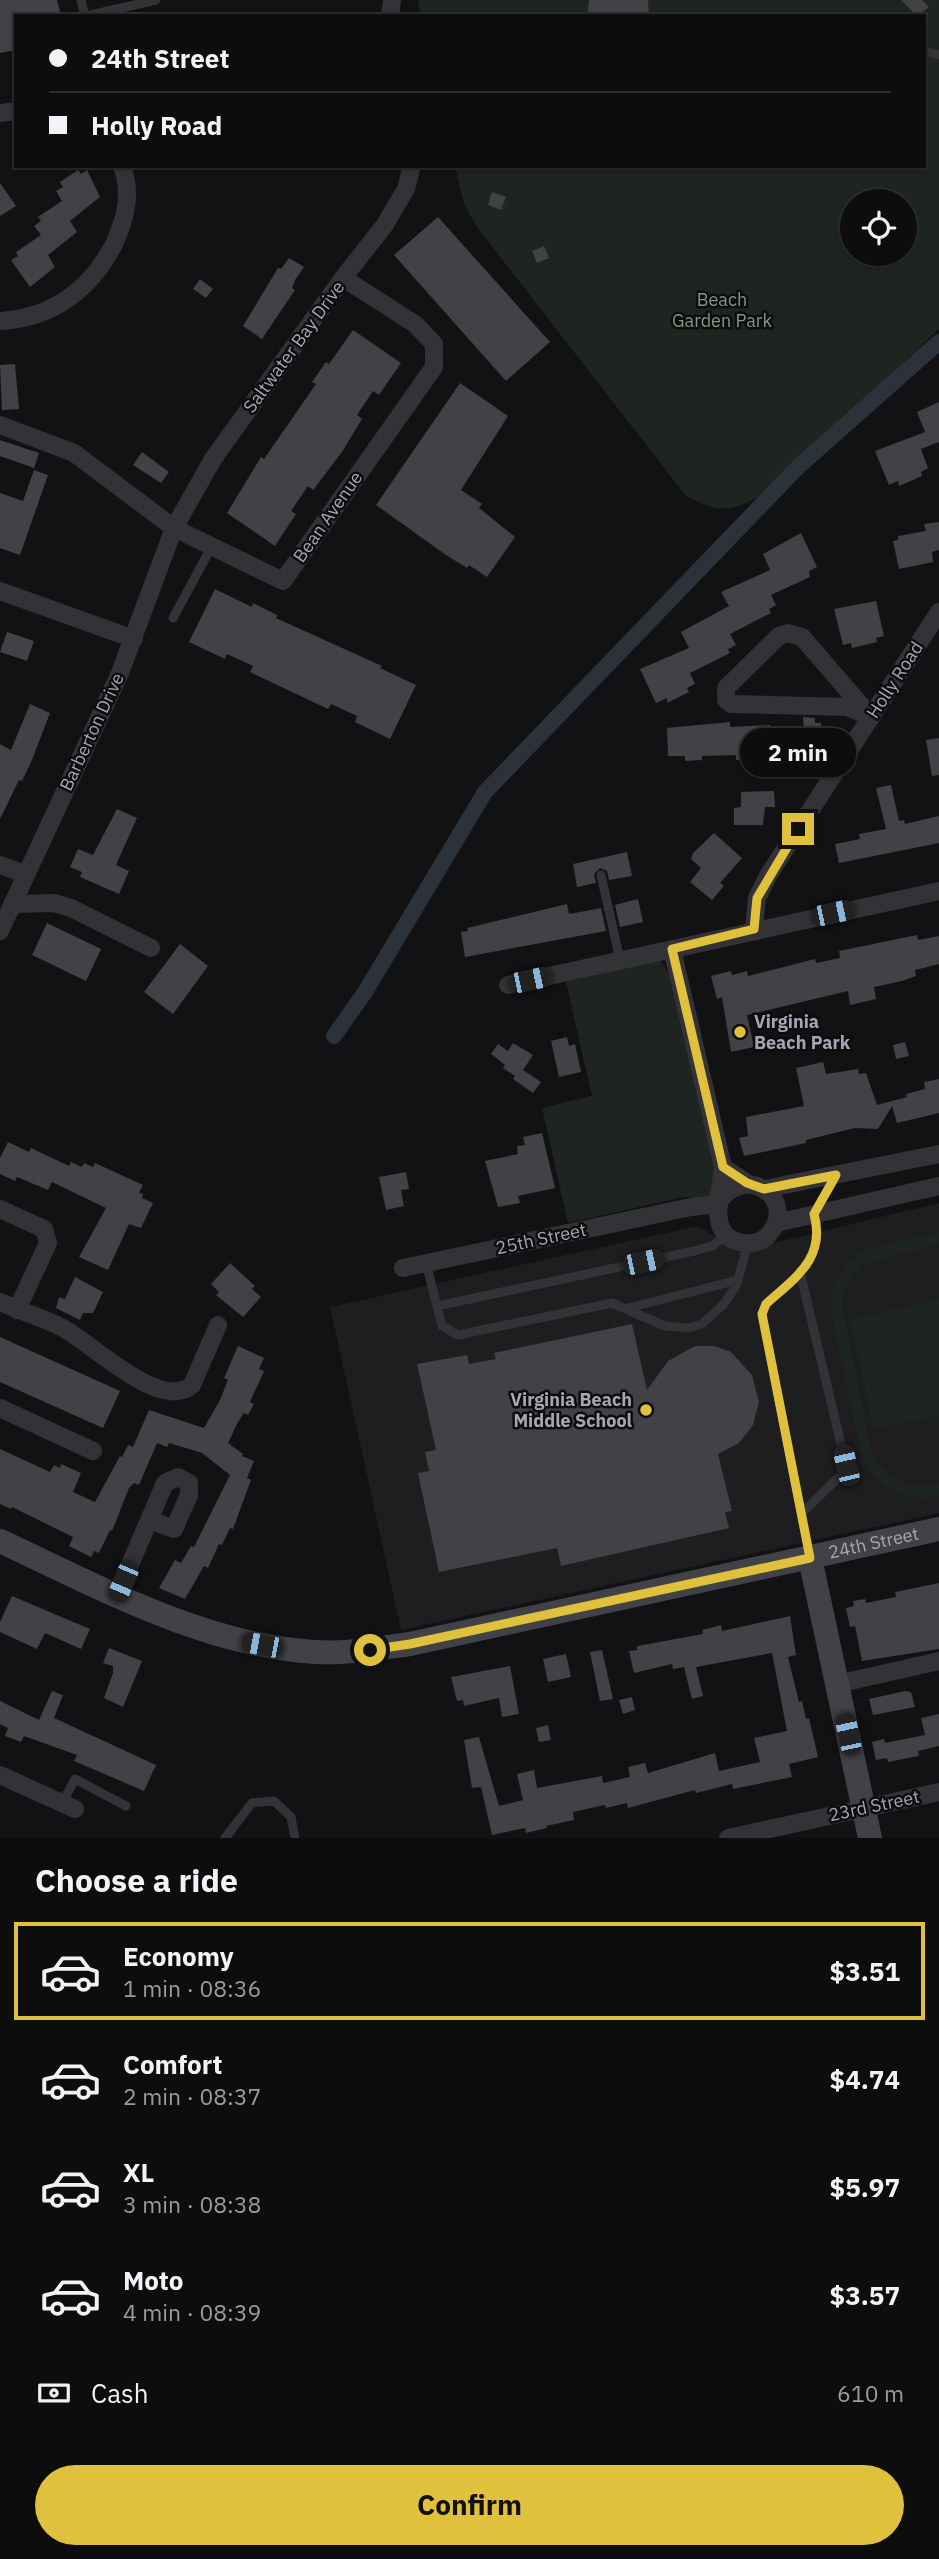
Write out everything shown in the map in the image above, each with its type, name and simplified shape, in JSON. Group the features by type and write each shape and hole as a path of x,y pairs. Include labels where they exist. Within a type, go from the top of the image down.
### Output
{"street":[{"path":"0,321 55,307 76,295 102,267 124,223 127,205 122,168"},
{"name":"Saltwater Bay Drive","path":"174,528 214,459 342,278 398,205 411,168"},
{"name":"Bean Avenue","path":"0,425 74,453 174,528 283,581 434,367 434,344 415,324 342,278"},
{"name":"Barberton Drive","path":"0,931 134,639 174,528"},
{"path":"0,591 134,639"},
{"name":"Holly Road","path":"754,929 757,898 769,874 939,612"},
{"path":"796,634 871,717 847,707 731,704 724,694 726,688 779,636 796,634"},
{"path":"0,865 24,874"},
{"path":"508,985 754,929 939,891"},
{"path":"12,904 54,903 71,908 151,948"},
{"path":"672,949 723,1167 717,1217 723,1231"},
{"name":"25th Street","path":"404,1268 719,1202 728,1190 836,1175 939,1154"},
{"path":"723,1167 756,1186 777,1206 776,1223 769,1235 748,1244"},
{"path":"776,1223 939,1186"},
{"path":"0,1209 44,1229 48,1236 48,1243 18,1310"},
{"name":"25th Street","path":"678,1210 708,1215 723,1231 748,1244"},
{"path":"0,1302 61,1327 138,1379 175,1393 184,1392 192,1385 218,1325"},
{"path":"0,1408 93,1451"},
{"path":"117,1595 150,1520"},
{"name":"24th Street","path":"0,1541 117,1595 208,1631 283,1649 350,1652 410,1644 939,1530"},
{"path":"810,1558 870,1838"},
{"path":"837,1684 939,1661"},
{"path":"0,1775 68,1806"},
{"name":"23rd Street","path":"727,1838 939,1792"}],"lane":[{"path":"94,14 156,0"},
{"path":"173,618 212,546"},
{"path":"601,876 620,960"},
{"path":"810,1558 762,1314 766,1304 814,1257 820,1234 814,1214 836,1175"},
{"path":"437,1306 694,1251 712,1246 723,1231"},
{"path":"426,1263 442,1326 447,1331 466,1336 612,1303 665,1326 688,1328 702,1324 712,1317 738,1280 748,1244"},
{"path":"800,1272 846,1465 844,1472 803,1512"},
{"path":"628,1308 738,1280"},
{"path":"68,1806 75,1779 126,1806"},
{"path":"225,1838 252,1803 274,1801 291,1817 295,1838"}],"shaded area":[{"name":"Virginia Beach Middle School","path":"939,1203 939,1513 401,1630 330,1307 698,1226 725,1243 753,1248"}],"green space":[{"name":"Beach Garden Park","path":"418,0 939,0 939,329 769,492 728,508 710,506 686,496 477,227 464,204 455,168 926,168 926,14 421,14"},
{"path":"655,960 661,961 668,973 718,1183 712,1198 684,1197 568,1223 542,1108 592,1096 566,982"},
{"path":"939,1232 939,1244 860,1265 842,1291 841,1301 871,1451 883,1469 899,1481 917,1486 939,1484 939,1496 926,1498 902,1494 882,1483 861,1452 832,1317 832,1289 847,1263 867,1249"},
{"path":"939,1300 939,1416 874,1429 850,1319"}],"building":[{"path":"0,0 57,0 60,14 14,14 14,50 0,53"},
{"path":"589,0 648,0 649,14 587,14"},
{"path":"901,0 922,0 929,7 915,14"},
{"path":"78,170 81,174 87,170 100,197 70,221 77,232 48,255 55,267 30,287 11,260 18,256 16,252 41,235 34,226 41,221 38,217 62,201 56,191 63,187 60,182"},
{"path":"0,183 16,206 0,216"},
{"path":"492,192 506,197 501,210 488,205"},
{"path":"438,217 550,342 506,381 394,255"},
{"path":"544,246 549,258 537,263 532,251"},
{"path":"289,258 304,267 295,280 292,288 295,290 262,339 243,326 278,268 281,269"},
{"path":"200,279 213,289 206,298 193,289"},
{"path":"353,330 401,363 379,395 373,391 357,415 362,419 342,452 313,490 308,486 291,511 296,514 275,546 227,513 261,457 264,459 316,384 312,382 326,362 329,364"},
{"path":"15,364 19,409 2,410 0,365"},
{"path":"460,383 508,416 461,490 482,504 479,508 515,537 487,577 446,555 376,505"},
{"path":"939,402 939,442 921,449 928,468 921,472 922,476 899,486 898,481 889,485 875,451 925,432 917,412"},
{"path":"0,440 39,453 34,468 0,456"},
{"path":"142,452 169,472 161,483 133,465"},
{"path":"34,470 48,475 20,555 0,548 0,493 23,501"},
{"path":"939,522 939,550 932,552 933,562 899,569 893,541 898,540 898,536 926,531 924,524"},
{"path":"801,533 817,567 809,571 810,577 771,595 776,605 769,609 771,613 730,634 736,645 728,649 730,653 690,673 695,684 687,688 689,692 667,703 667,698 656,703 640,669 689,648 681,632 729,606 721,592 770,570 763,554"},
{"path":"215,589 252,607 253,603 277,615 276,618 382,666 380,668 416,685 390,739 355,722 357,716 331,704 328,709 250,672 253,666 227,654 225,659 189,642"},
{"path":"876,601 884,636 876,638 877,642 852,648 851,643 843,645 834,609"},
{"path":"7,632 34,641 27,661 0,652"},
{"path":"30,704 50,713 32,760 0,819 0,744 11,750"},
{"path":"803,717 815,718 815,723 821,723 822,747 805,748 805,762 736,760 736,755 702,756 702,760 685,761 685,756 668,756 667,728 730,722 730,727 770,725 770,730 804,729"},
{"path":"939,738 939,775 932,776 926,740"},
{"path":"891,785 899,821 904,820 905,824 939,816 939,843 839,863 835,844 860,839 859,834 886,829 876,788"},
{"path":"774,791 775,807 765,807 763,825 734,825 734,808 741,807 741,792"},
{"path":"117,809 137,818 116,865 129,871 119,894 80,877 82,872 70,867 78,849 93,855"},
{"path":"714,833 742,858 720,883 724,886 712,900 690,882 701,868 691,859 693,853"},
{"path":"627,852 632,876 609,880 607,871 600,868 594,874 596,883 577,887 573,864"},
{"path":"638,899 643,922 620,927 615,905"},
{"path":"567,904 569,914 601,908 606,931 465,957 461,932 468,931 467,928"},
{"path":"47,923 101,949 86,981 32,955"},
{"path":"917,935 918,940 939,936 939,964 915,970 916,976 902,981 874,987 876,999 850,1005 848,991 747,1015 754,1047 731,1052 722,997 717,999 711,976 731,971 732,975 747,971 748,976 815,959 816,963 840,958 839,951"},
{"path":"180,944 208,966 173,1014 144,992"},
{"path":"567,1037 569,1046 575,1044 581,1072 559,1077 551,1041"},
{"path":"905,1042 909,1056 896,1059 893,1045"},
{"path":"513,1043 533,1055 523,1070 541,1082 533,1093 513,1079 515,1076 503,1068 505,1065 491,1054 498,1044 508,1051"},
{"path":"823,1062 826,1074 858,1069 859,1074 866,1073 877,1105 907,1097 906,1094 925,1089 924,1082 939,1079 939,1113 897,1123 892,1106 878,1129 855,1128 806,1140 806,1143 744,1156 739,1138 748,1136 746,1117 804,1106 796,1068"},
{"path":"542,1133 555,1188 518,1196 520,1203 498,1207 485,1161 518,1154 517,1146 525,1145 523,1137"},
{"path":"8,1142 29,1152 31,1148 69,1166 71,1162 82,1167 84,1163 93,1167 95,1163 143,1185 139,1193 143,1194 142,1198 153,1203 141,1228 129,1224 108,1270 79,1257 106,1208 52,1182 48,1190 17,1177 15,1181 0,1174 0,1158"},
{"path":"406,1172 409,1189 401,1190 404,1206 386,1210 379,1177"},
{"path":"230,1263 255,1286 252,1289 261,1297 243,1317 216,1295 219,1292 211,1284"},
{"path":"75,1277 103,1292 93,1313 83,1313 80,1320 56,1308 59,1297 65,1299"},
{"path":"632,1324 647,1390 668,1361 695,1346 714,1346 731,1352 752,1375 759,1402 753,1425 739,1443 718,1454 732,1511 725,1512 729,1528 561,1566 557,1548 439,1572 418,1473 429,1471 425,1452 436,1450 417,1364 467,1355 469,1364 496,1359 494,1353"},
{"path":"0,1337 120,1391 103,1428 0,1382"},
{"path":"238,1346 264,1358 259,1369 264,1371 250,1402 254,1404 248,1415 244,1413 238,1422 228,1443 243,1454 242,1456 254,1461 247,1478 251,1480 233,1529 230,1528 222,1545 219,1544 208,1568 204,1566 185,1599 159,1588 175,1560 181,1563 191,1546 194,1547 230,1475 202,1453 169,1443 167,1447 157,1443 139,1485 134,1483 129,1488 112,1531 110,1530 99,1553 94,1551 91,1557 69,1546 73,1537 12,1507 11,1509 0,1504 0,1449 50,1472 54,1465 60,1468 61,1464 81,1473 73,1492 95,1502 120,1456 122,1457 128,1445 133,1447 149,1410 204,1428 220,1400 228,1380 224,1378"},
{"path":"939,1583 939,1649 862,1661 855,1626 850,1627 846,1608 854,1606 853,1601 865,1599 866,1603 896,1597 895,1592"},
{"path":"12,1596 90,1629 81,1649 45,1633 37,1649 0,1632 0,1622"},
{"path":"790,1616 796,1655 788,1657 799,1702 802,1701 806,1719 809,1718 818,1757 789,1764 792,1777 733,1789 732,1784 696,1793 695,1790 628,1808 627,1803 606,1808 605,1805 573,1812 574,1820 546,1826 547,1828 526,1833 525,1828 492,1835 481,1787 472,1788 464,1740 479,1737 499,1806 523,1800 517,1774 534,1770 537,1788 602,1776 603,1783 630,1777 628,1767 645,1763 648,1773 715,1753 719,1771 760,1762 754,1738 787,1731 772,1653 696,1667 703,1696 692,1699 684,1667 673,1669 672,1664 634,1673 629,1651 637,1650 637,1646 703,1634 702,1630 721,1625 722,1631"},
{"path":"109,1648 142,1661 123,1707 104,1698 113,1673 113,1666 103,1663"},
{"path":"602,1650 613,1699 600,1701 590,1652"},
{"path":"566,1654 571,1677 548,1682 543,1659"},
{"path":"510,1666 519,1714 502,1717 499,1698 464,1706 463,1700 457,1701 451,1677"},
{"path":"52,1691 63,1695 54,1718 156,1765 144,1791 74,1761 77,1755 24,1736 21,1742 5,1736 8,1728 0,1724 0,1701 39,1720"},
{"path":"911,1692 915,1707 873,1715 869,1699"},
{"path":"632,1697 635,1710 623,1714 619,1700"},
{"path":"939,1714 939,1746 918,1751 919,1756 888,1762 887,1758 876,1760 872,1742 884,1739 885,1743 925,1735 921,1718"},
{"path":"548,1725 551,1740 539,1742 536,1728"}],"waterway":[{"path":"334,1036 365,992 485,792 798,467 939,342"}],"place":[{"name":"Virginia Beach Park","path":"740,1032"},
{"name":"Virginia Beach Middle School","path":"646,1410"}],"route":[{"path":"370,1650 410,1644 810,1558 803,1512 762,1325 762,1314 766,1304 814,1257 820,1234 814,1214 836,1175 764,1189 747,1183 723,1167 672,949 754,929 757,898 798,829"}]}
